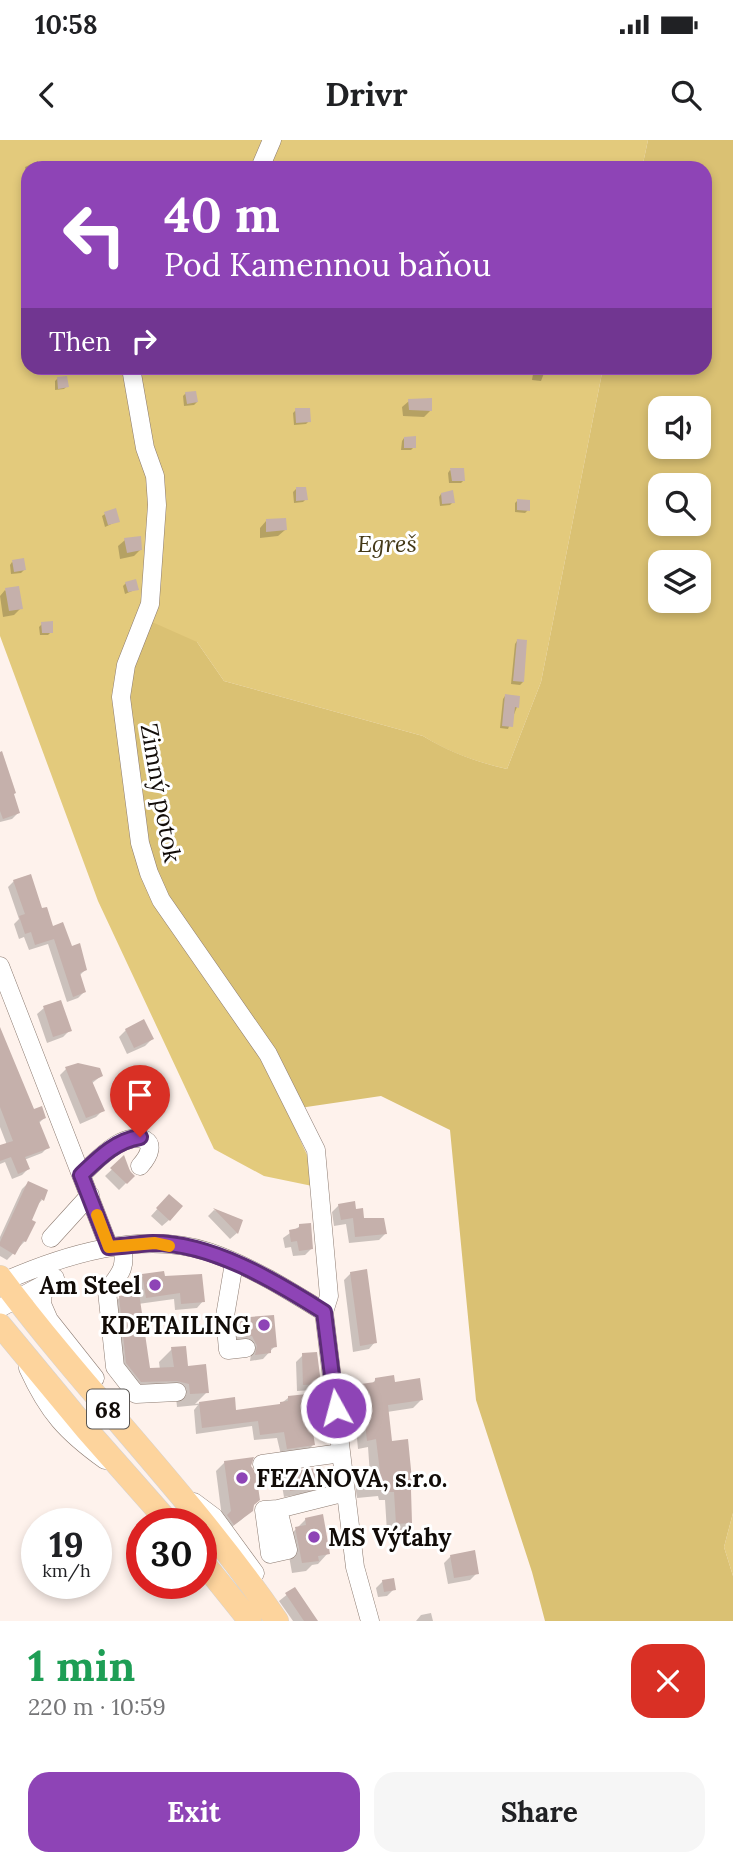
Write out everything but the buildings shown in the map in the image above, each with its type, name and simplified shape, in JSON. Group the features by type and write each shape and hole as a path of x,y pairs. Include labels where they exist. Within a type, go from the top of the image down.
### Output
{"main road":[{"name":"68","path":"4,1290 142,1448 276,1619"},
{"name":"68","path":"0,1325 156,1508"},
{"path":"217,1580 250,1621"}],"street":[{"path":"263,161 272,140"},
{"name":"Zimný potok","path":"132,375 145,448 155,476 157,505 150,604 126,665 121,697 140,844 161,900 268,1055 316,1150 329,1296 324,1312 357,1577 370,1621"},
{"path":"0,966 81,1175 125,1261 121,1272 107,1291 115,1367 136,1394 177,1392"},
{"path":"81,1175 116,1145 140,1137 147,1140 151,1147 150,1155 141,1166"},
{"path":"51,1238 90,1195"},
{"path":"4,1290 48,1265 116,1247 155,1243 208,1252 271,1279 324,1312"},
{"path":"86,1254 55,1278 42,1295 44,1311 102,1386 142,1448"},
{"path":"234,1263 225,1316 228,1350 246,1348"},
{"path":"4,1290 55,1278"},
{"path":"262,1464 341,1453"},
{"path":"278,1509 346,1492"}],"green space":[{"name":"Egreš","path":"0,140 648,140 644,161 21,161 21,375 602,375 541,682 507,769 464,756 423,736 224,681 197,642 236,998 322,1188 264,1176 214,1149 98,901 0,636"},
{"path":"733,1513 733,1576 724,1547"}],"shaded area":[{"path":"648,140 733,140 733,1513 724,1547 733,1576 733,1621 545,1621 532,1572 476,1400 450,1130 381,1096 286,1110 236,998 155,883 123,691 143,618 197,642 224,681 423,736 464,756 507,769 541,682 602,375 712,375 712,161 644,161"}],"slow traffic":[{"path":"97,1215 109,1247 155,1243 169,1246"}],"place":[{"name":"Am Steel","path":"155,1285"},
{"name":"KDETAILING","path":"264,1325"},
{"name":"FEZANOVA, s.r.o.","path":"242,1478"},
{"name":"MS Výťahy","path":"314,1537"}],"route":[{"path":"140,1137 116,1145 81,1175 109,1247 155,1243 208,1252 271,1279 324,1312 336,1408"}]}
